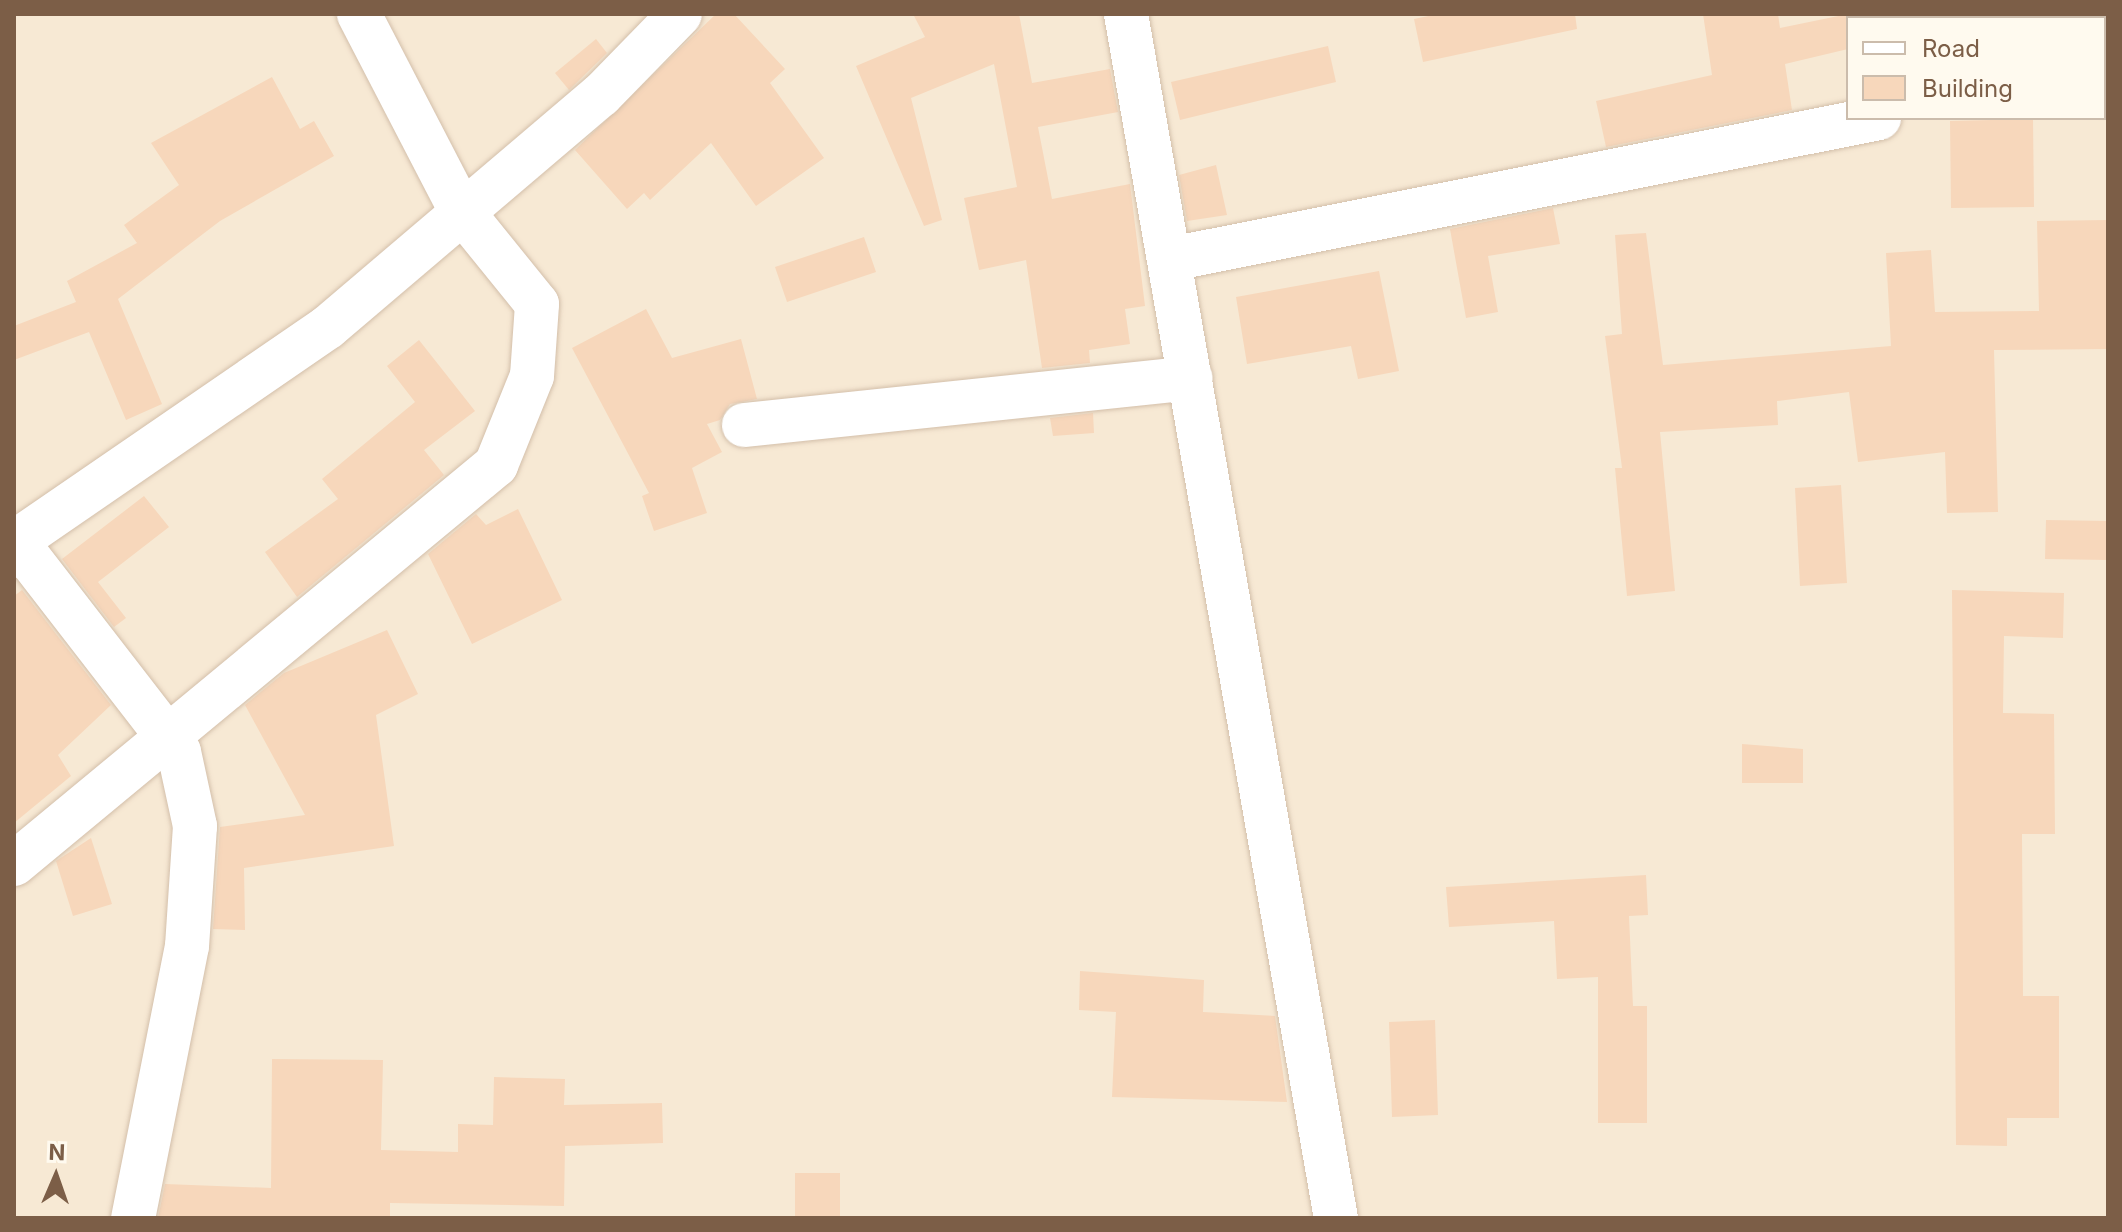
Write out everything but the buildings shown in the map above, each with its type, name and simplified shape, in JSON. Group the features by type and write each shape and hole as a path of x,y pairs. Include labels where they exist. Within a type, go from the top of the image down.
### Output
{"street":[{"path":"14,864 164,733 496,465 532,376 537,304 460,209 359,14"},
{"path":"133,1218 188,931 195,826 179,752 17,545 328,327 460,209 601,95 680,14"},
{"path":"1126,14 1336,1218"},
{"path":"1171,259 1869,120"},
{"path":"744,425 1191,378"}],"shaded area":[{"path":"14,14 2108,14 2108,1218 14,1218"}]}
